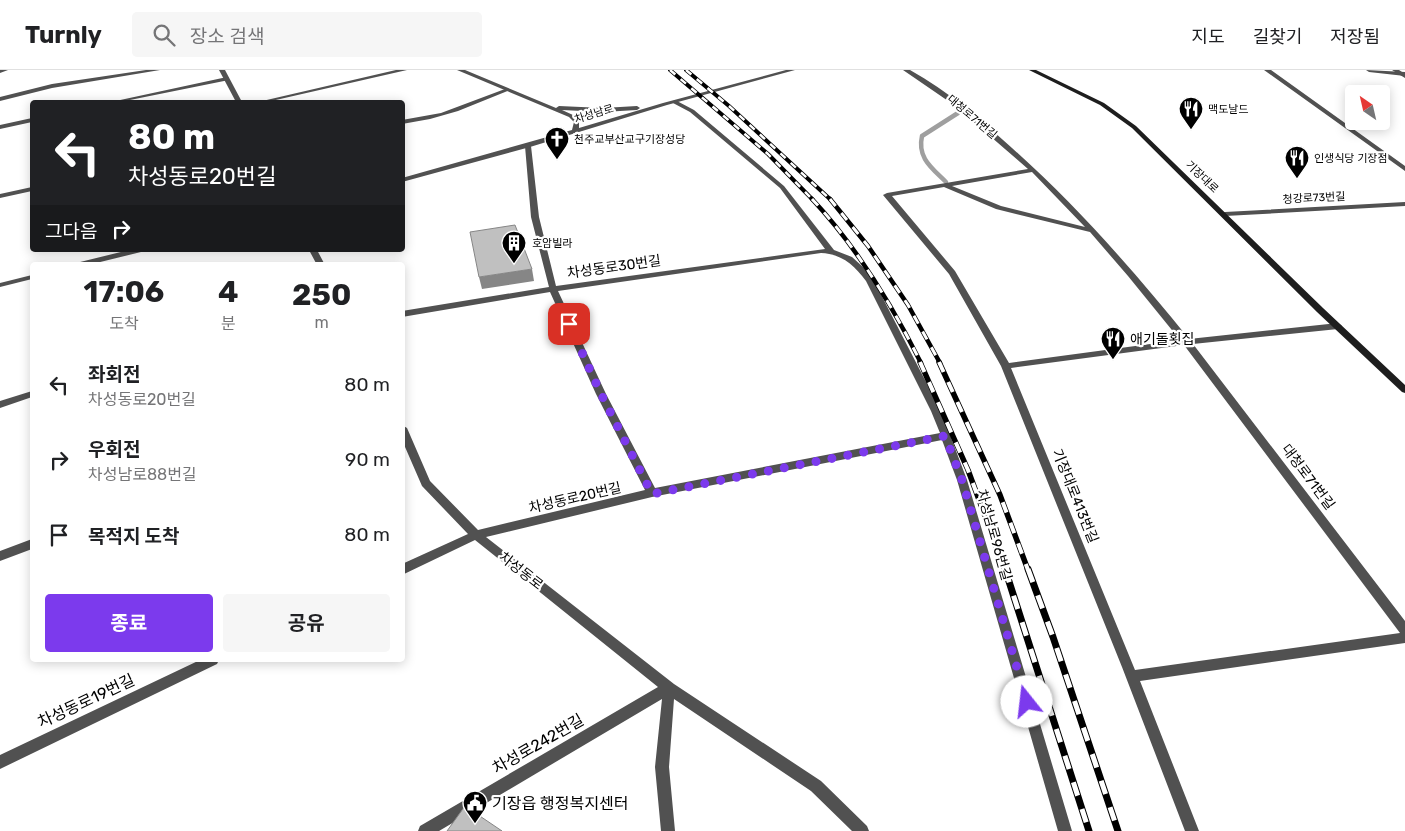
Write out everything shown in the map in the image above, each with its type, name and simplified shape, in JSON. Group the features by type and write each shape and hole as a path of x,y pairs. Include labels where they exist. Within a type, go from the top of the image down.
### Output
{"main road":[{"name":"기장대로","path":"1032,70 1067,86 1121,116 1225,214 1405,390"}],"street":[{"path":"0,71 5,70"},
{"path":"0,99 52,86 157,70"},
{"path":"222,70 238,100"},
{"path":"269,100 404,70"},
{"path":"460,70 574,119 577,122 575,132"},
{"name":"차성남로","path":"405,179 792,70"},
{"name":"대청로71번길","path":"906,70 962,107 1034,170 1095,232 1188,342 1405,630"},
{"path":"1267,70 1405,169"},
{"path":"1369,70 1401,74"},
{"path":"124,100 227,79"},
{"path":"405,122 448,114 507,90"},
{"path":"675,102 692,110 782,187 830,250"},
{"path":"547,107 612,110 666,104"},
{"path":"0,126 30,120"},
{"path":"528,146 535,217 553,289 601,394 652,494"},
{"path":"944,185 1034,170"},
{"path":"944,185 977,201 1095,232"},
{"name":"기장대로413번길","path":"944,185 887,195 952,273 1006,366 1132,676 1192,831"},
{"path":"0,196 30,189"},
{"name":"청강로73번길","path":"1225,214 1405,204"},
{"name":"차성동로30번길","path":"405,314 553,289 830,250"},
{"name":"차성남로96번길","path":"830,250 850,258 862,268 870,280 936,411 962,480 1065,831"},
{"path":"91,262 130,252"},
{"path":"0,285 30,278"},
{"path":"1006,366 1188,342 1338,326"},
{"path":"0,405 30,395"},
{"name":"차성동로","path":"405,435 426,482 476,535 669,688 816,786 862,831"},
{"name":"차성동로20번길","path":"476,535 652,494 945,436"},
{"path":"405,569 476,535"},
{"path":"0,556 30,545"},
{"path":"1132,676 1405,638"},
{"name":"차성동로19번길","path":"0,762 209,662"},
{"path":"668,831 662,767 669,688"},
{"name":"차성로242번길","path":"425,831 669,688"}],"building":[{"path":"515,225 532,269 479,277 470,232"},
{"path":"465,806 502,831 447,831"}],"waterway":[{"path":"946,182 924,157 921,144 922,136 958,113"}],"railway":[{"path":"670,70 768,154 813,200"},
{"path":"686,70 729,106 830,199"},
{"path":"812,199 844,236 872,277 921,363"},
{"path":"830,199 868,246 908,305 940,363"},
{"path":"920,362 968,470 1005,570"},
{"path":"939,362 1000,495 1028,570"},
{"path":"1005,569 1089,831"},
{"path":"1028,569 1053,637 1118,831"}],"place":[{"name":"맥도날드","path":"1191,130"},
{"name":"천주교부산교구기장성당","path":"557,160"},
{"name":"인생식당 기장점","path":"1297,179"},
{"name":"호암빌라","path":"514,264"},
{"name":"애기돌횟집","path":"1113,360"},
{"name":"기장읍 행정복지센터","path":"475,824"}],"route":[{"path":"569,324 601,394 652,494 945,436 962,480 1027,702"}]}
